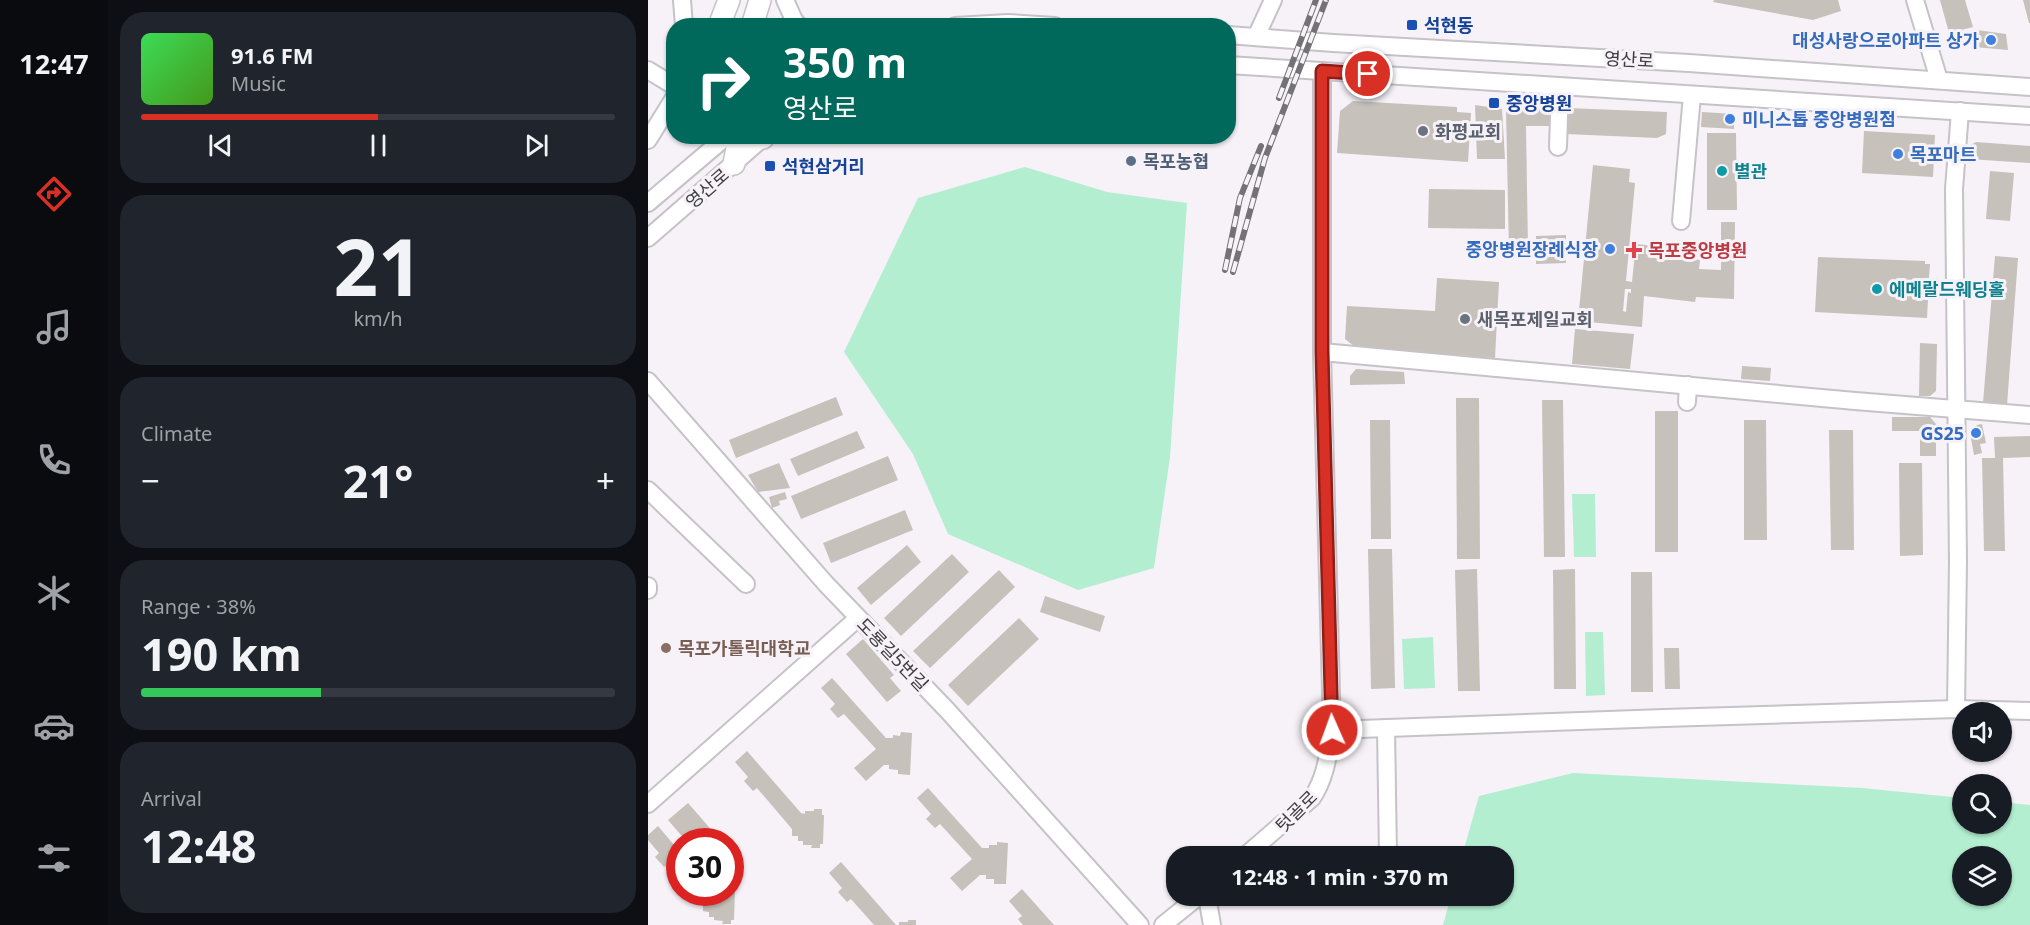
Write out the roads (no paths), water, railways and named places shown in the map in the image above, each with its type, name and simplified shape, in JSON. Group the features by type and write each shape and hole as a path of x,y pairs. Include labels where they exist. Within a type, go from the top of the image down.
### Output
{"main road":[{"path":"754,18 760,0"},
{"path":"734,164 738,144"}],"street":[{"path":"682,0 683,18"},
{"path":"785,0 793,18"},
{"path":"1257,37 1273,0"},
{"path":"1915,0 1939,80"},
{"name":"영산로","path":"1236,36 1345,44 1689,63 2030,87"},
{"name":"영산로","path":"1236,66 2030,116"},
{"path":"648,70 666,81"},
{"name":"텃골로","path":"1257,846 1312,798 1320,787 1325,773 1332,730 1322,352 1322,71"},
{"path":"1558,147 1560,87"},
{"path":"1682,221 1692,95"},
{"path":"648,140 666,111"},
{"path":"1956,702 1958,561 1954,189 1960,111"},
{"name":"영산로","path":"648,203 717,144"},
{"name":"영산로","path":"648,238 755,144"},
{"path":"1322,352 1688,394 2030,415"},
{"name":"도룡길5번길","path":"649,386 826,584 947,710 1140,925"},
{"path":"648,490 746,584"},
{"path":"648,804 858,618"},
{"path":"1332,730 1952,709"},
{"path":"2012,711 2030,711"},
{"path":"1386,728 1388,846"},
{"path":"1163,925 1187,906"},
{"path":"1209,906 1212,925"}],"railway":[{"path":"1279,98 1316,0"},
{"path":"1233,272 1265,158 1326,0"},
{"path":"1225,270 1240,198 1261,146"}],"place":[{"name":"석현동","path":"1412,25"},
{"name":"대성사랑으로아파트 상가","path":"1991,40"},
{"name":"중앙병원","path":"1494,103"},
{"name":"미니스톱 중앙병원점","path":"1730,119"},
{"name":"화평교회","path":"1423,131"},
{"name":"목포마트","path":"1898,154"},
{"name":"목포농협","path":"1131,161"},
{"name":"석현삼거리","path":"770,166"},
{"name":"별관","path":"1722,171"},
{"name":"중앙병원장례식장","path":"1610,249"},
{"name":"목포중앙병원","path":"1634,250"},
{"name":"에메랄드웨딩홀","path":"1877,289"},
{"name":"새목포제일교회","path":"1465,319"},
{"name":"GS25","path":"1976,433"},
{"name":"목포가톨릭대학교","path":"666,648"}]}
